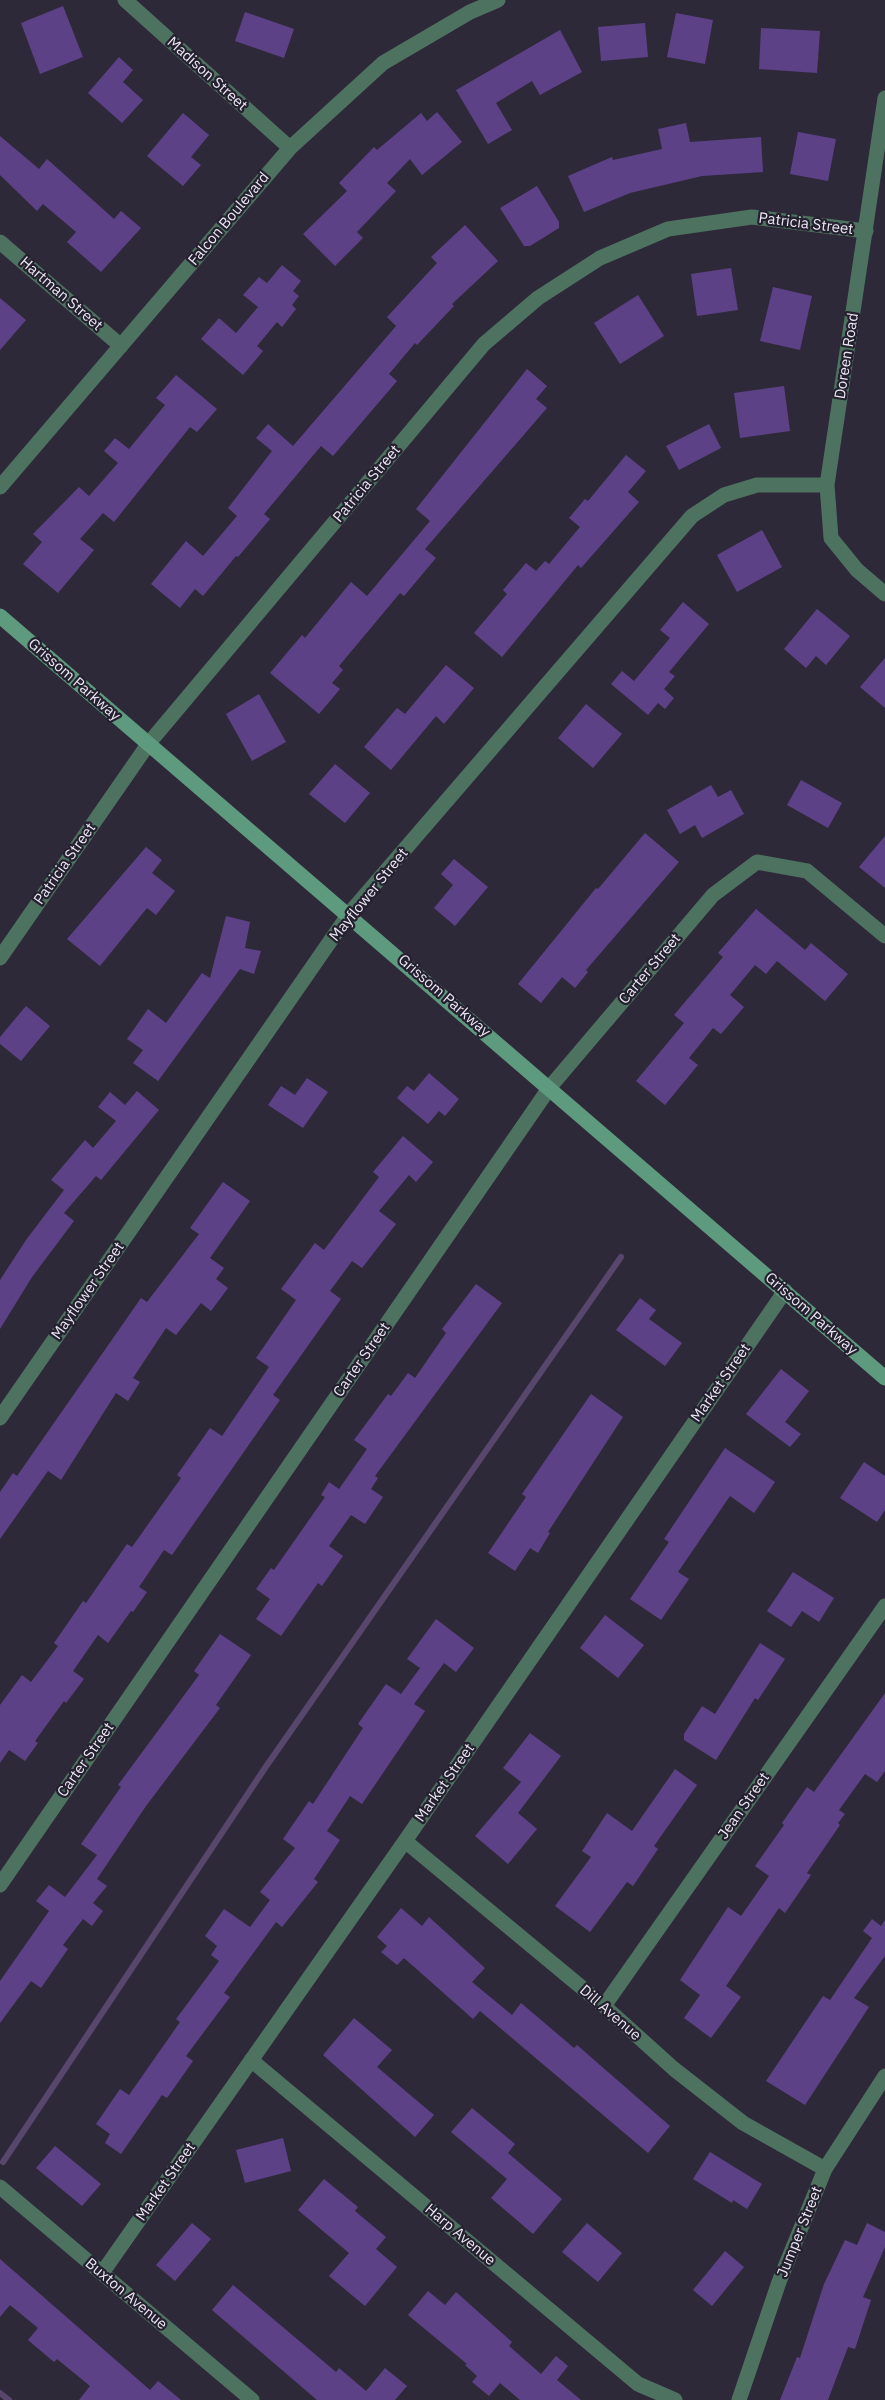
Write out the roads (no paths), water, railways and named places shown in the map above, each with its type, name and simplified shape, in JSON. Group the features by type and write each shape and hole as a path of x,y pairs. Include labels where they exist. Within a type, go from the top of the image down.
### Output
{"main road":[{"name":"Grissom Parkway","path":"0,616 550,1087 885,1378"}],"street":[{"name":"Madison Street","path":"125,0 290,148"},
{"name":"Falcon Boulevard","path":"0,487 290,148 382,63 470,12 498,0"},
{"name":"Doreen Road","path":"885,98 827,485 831,538 857,570 885,594"},
{"name":"Patricia Street","path":"0,958 149,743 484,344 538,298 600,258 668,229 752,217 866,231"},
{"name":"Hartman Street","path":"0,242 121,346"},
{"name":"Mayflower Street","path":"0,1418 349,914 692,516 724,495 757,485 827,485"},
{"name":"Carter Street","path":"0,1886 550,1087 713,895 757,862 807,871 885,936"},
{"name":"Market Street","path":"102,2273 405,1841 785,1291"},
{"name":"Jean Street","path":"604,2006 885,1606"},
{"name":"Dill Avenue","path":"405,1841 604,2006 674,2069 743,2123 825,2169"},
{"name":"Harp Avenue","path":"252,2060 638,2384 675,2400"},
{"name":"Jumper Street","path":"739,2400 779,2282 825,2169 885,2076"},
{"name":"Buxton Avenue","path":"0,2187 252,2400"}],"waterway":[{"path":"3,2162 265,1768 621,1257"},
{"path":"0,2393 9,2400"}]}
